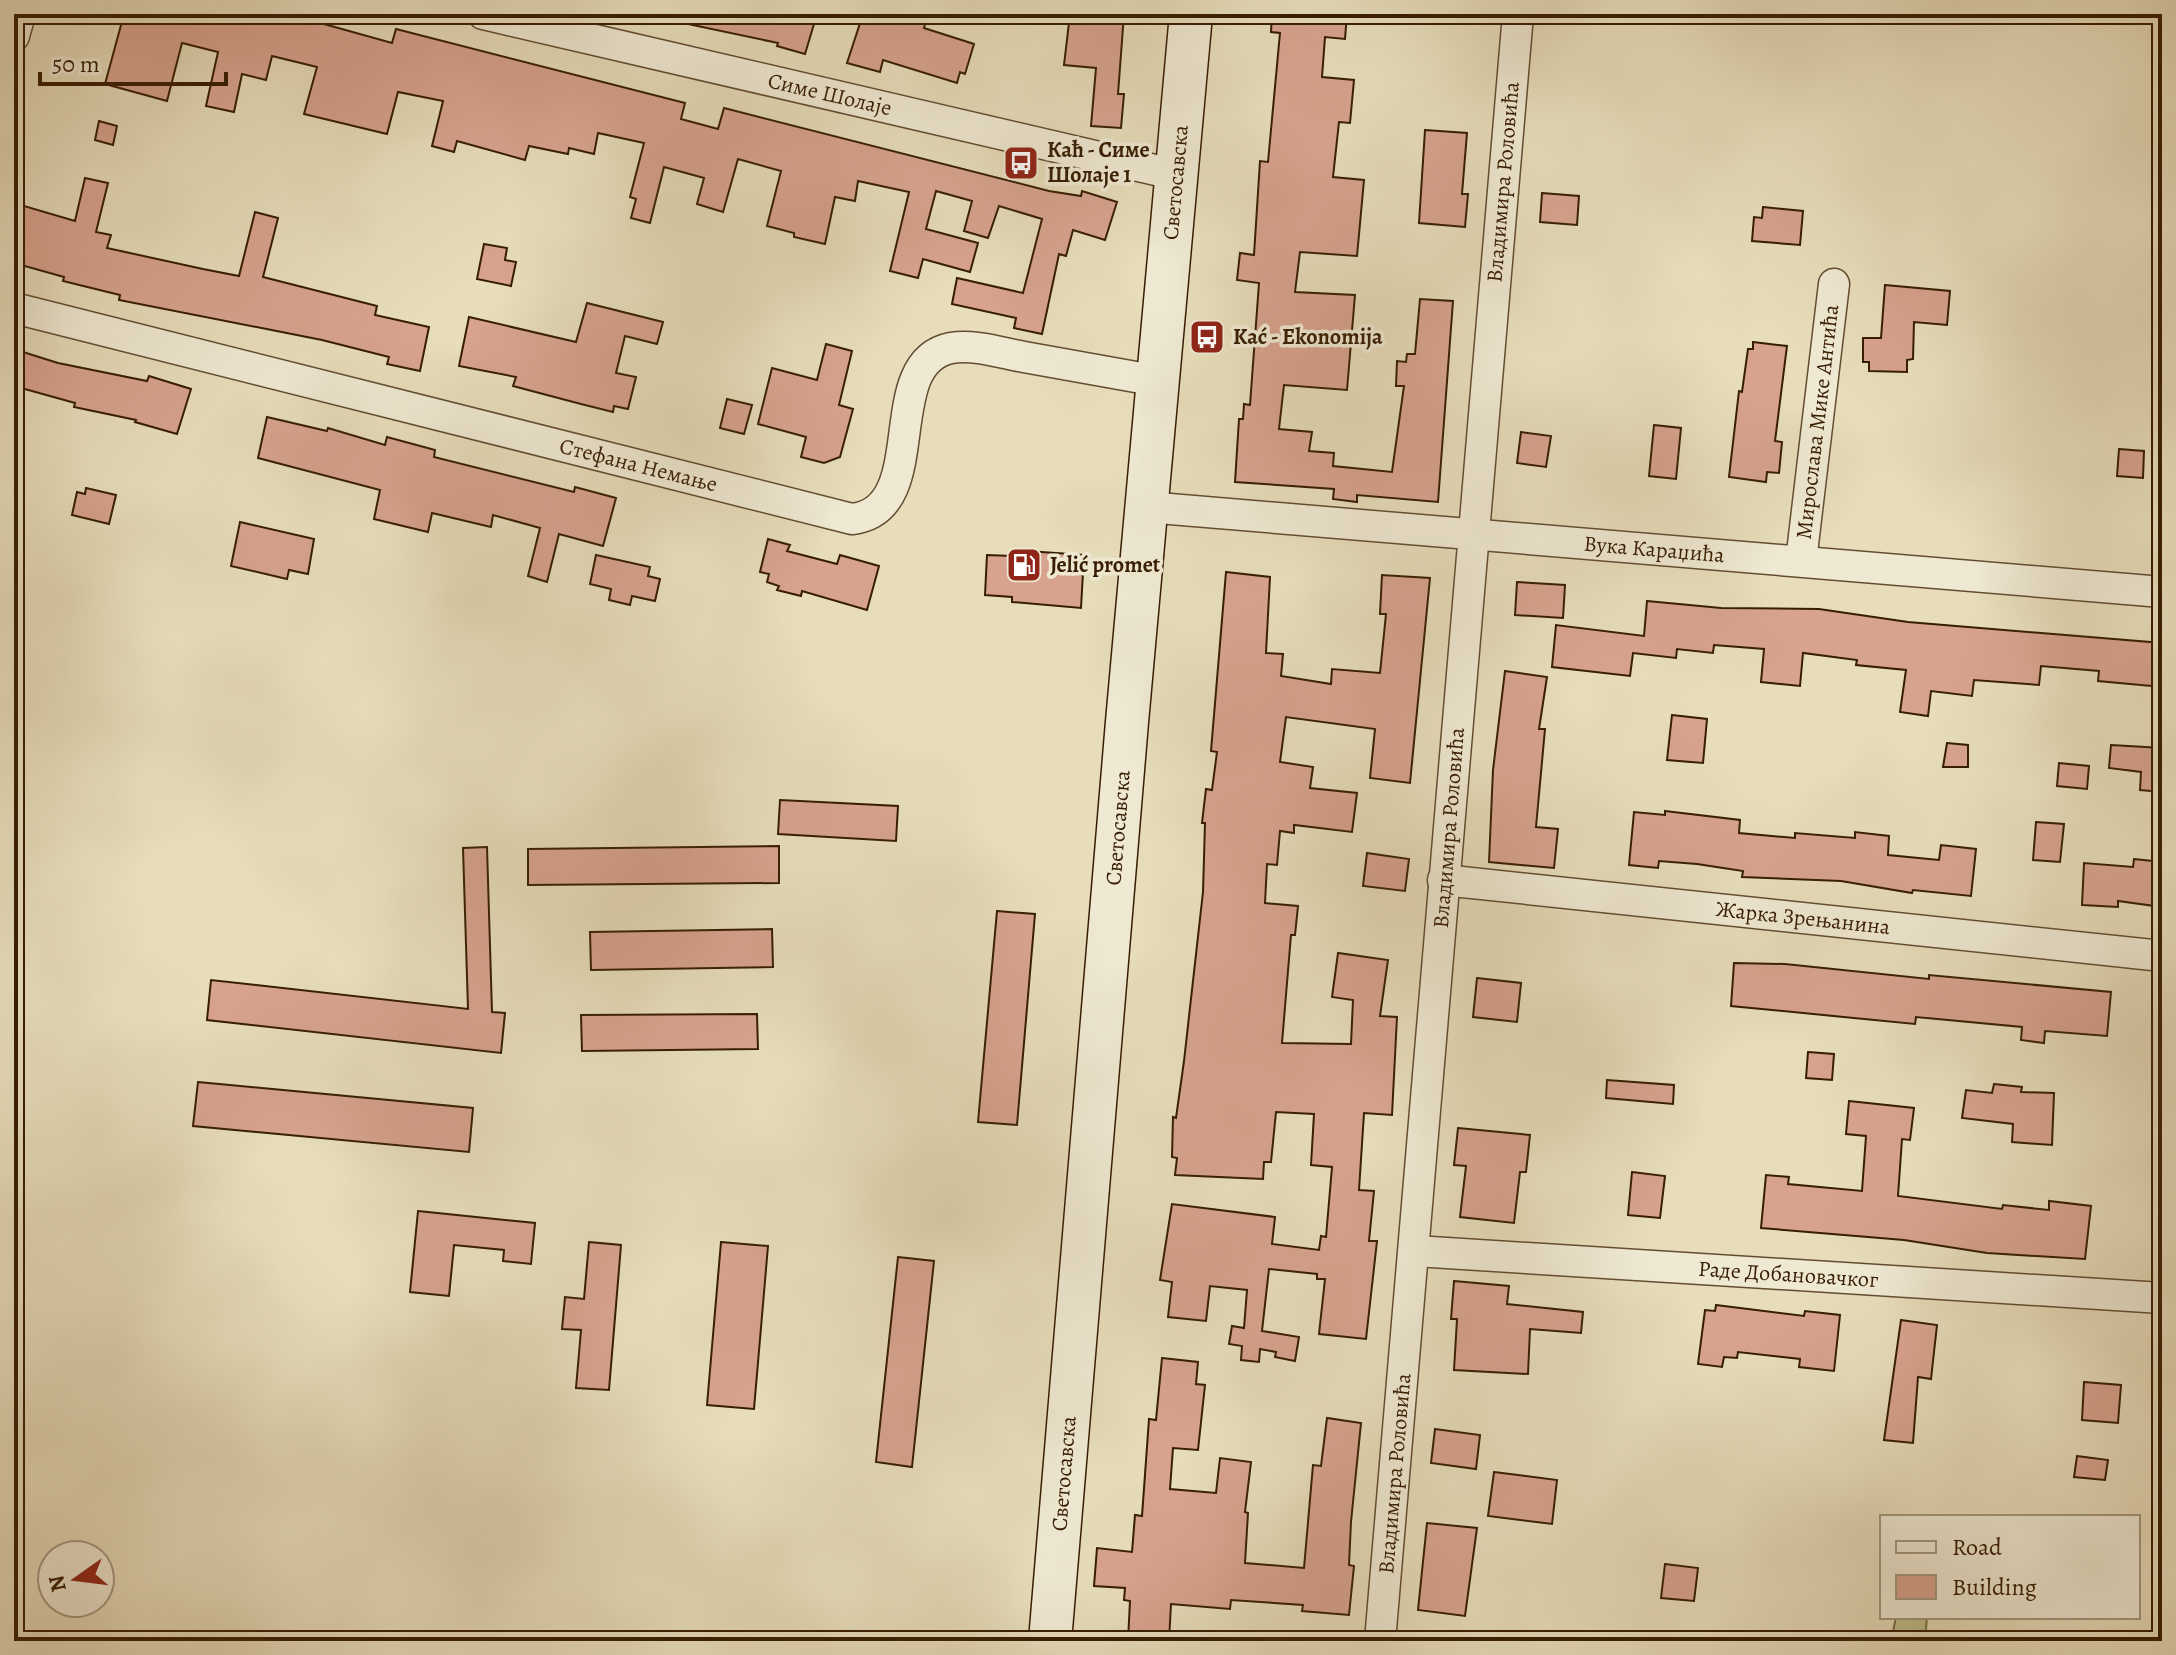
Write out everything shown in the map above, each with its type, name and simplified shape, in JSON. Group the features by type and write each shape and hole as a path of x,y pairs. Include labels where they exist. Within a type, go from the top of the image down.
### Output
{"main road":[{"name":"Светосавска","path":"1050,1641 1191,14"}],"street":[{"path":"14,36 20,14"},
{"name":"Симе Шолаје","path":"483,14 1177,175"},
{"name":"Владимира Роловића","path":"1380,1641 1415,1251 1471,533 1518,14"},
{"name":"Мирослава Мике Антића","path":"1801,561 1834,284"},
{"name":"Стефана Немање","path":"14,308 852,519 881,509 897,471 916,376 929,359 939,353 951,348 982,349 1158,381"},
{"name":"Вука Караџића","path":"1146,507 2162,592"},
{"name":"Жарка Зрењанина","path":"1443,880 2162,956"},
{"name":"Раде Добановачког","path":"1415,1251 2162,1298"}],"green space":[{"path":"1896,1619 1927,1619 1925,1641 1891,1641"}],"building":[{"path":"124,14 300,14 299,17 392,43 396,29 685,103 681,119 718,129 724,108 1049,191 1081,196 1082,191 1117,202 1105,240 1073,230 1066,256 1059,254 1042,334 1014,328 1016,318 952,304 957,278 1023,293 1042,219 999,206 988,238 964,231 972,201 936,191 926,229 978,243 970,272 923,259 918,278 890,271 909,192 858,181 855,201 835,197 825,244 794,237 794,233 767,226 781,171 738,159 723,212 697,204 704,178 664,167 650,223 631,218 636,199 630,197 644,143 598,133 594,154 569,148 568,154 529,146 525,160 457,141 454,152 432,146 443,101 398,92 387,134 304,114 317,67 272,56 266,80 242,74 234,112 206,106 218,52 182,43 167,101 105,84"},
{"path":"684,14 817,14 805,54 777,46 778,43 683,23"},
{"path":"863,14 928,14 924,28 974,44 965,74 960,72 957,83 883,60 880,72 847,63"},
{"path":"1070,14 1124,14 1118,94 1124,94 1121,128 1091,126 1096,68 1064,65"},
{"path":"1272,14 1347,14 1345,39 1325,37 1322,77 1354,80 1350,123 1339,122 1333,177 1364,180 1357,256 1300,252 1295,292 1355,295 1347,390 1284,385 1279,429 1312,432 1309,451 1334,453 1333,466 1392,472 1404,386 1396,386 1397,361 1406,362 1407,354 1415,354 1420,299 1453,301 1438,502 1357,495 1357,502 1333,499 1334,489 1235,482 1239,419 1243,419 1244,404 1250,405 1259,283 1237,280 1240,253 1254,255 1260,161 1268,162 1280,33 1271,32"},
{"path":"99,121 117,126 113,145 95,140"},
{"path":"1425,130 1467,133 1462,194 1468,194 1465,227 1419,223"},
{"path":"85,178 108,183 96,232 111,235 107,248 203,269 239,276 255,212 278,218 263,277 377,306 375,315 429,327 420,371 387,364 389,357 322,340 119,300 120,295 63,281 64,277 14,263 14,203 75,221"},
{"path":"1542,193 1579,196 1577,225 1540,222"},
{"path":"1763,207 1803,211 1800,245 1752,241 1754,217 1762,218"},
{"path":"484,244 507,248 505,260 516,262 511,286 477,279"},
{"path":"1885,285 1950,291 1947,325 1914,322 1913,359 1907,360 1907,372 1869,371 1869,362 1863,362 1863,338 1881,338"},
{"path":"587,303 663,322 657,344 625,336 616,373 636,377 628,409 614,406 613,412 581,404 513,386 516,377 459,366 469,317 576,342"},
{"path":"1753,342 1787,346 1775,441 1782,442 1779,473 1767,472 1766,482 1729,477 1739,391 1742,392 1748,349 1753,349"},
{"path":"826,344 852,351 839,405 853,409 840,457 824,463 801,457 806,437 758,424 772,368 817,380"},
{"path":"23,352 58,363 147,381 149,376 191,389 177,434 136,420 74,407 75,403 14,386"},
{"path":"727,399 752,405 744,434 720,428"},
{"path":"267,417 327,431 328,428 385,445 387,437 435,450 434,457 574,492 575,487 616,498 603,546 559,534 547,582 528,576 540,528 493,515 491,527 432,513 428,532 374,519 380,490 258,458"},
{"path":"1654,425 1681,428 1676,479 1649,476"},
{"path":"1521,432 1551,436 1546,467 1517,463"},
{"path":"2119,449 2144,451 2143,478 2117,476"},
{"path":"86,488 116,495 109,524 72,515 77,492 85,494"},
{"path":"240,522 314,539 308,574 289,570 287,579 231,566"},
{"path":"768,539 790,545 787,551 837,564 840,555 879,566 867,610 802,591 801,596 777,590 779,586 767,582 769,574 760,572"},
{"path":"1014,550 1084,555 1081,608 1012,602 1012,597 985,595 987,555 1013,556"},
{"path":"596,555 650,567 648,576 660,579 655,601 632,596 630,605 609,600 611,589 590,584"},
{"path":"1226,572 1270,577 1266,653 1283,654 1281,676 1331,684 1332,669 1380,673 1386,614 1380,614 1382,575 1430,578 1410,783 1370,778 1375,729 1286,717 1280,762 1313,767 1310,788 1357,793 1352,832 1294,825 1294,833 1280,831 1277,865 1267,864 1265,903 1298,906 1295,935 1291,935 1282,1043 1351,1044 1353,1000 1332,997 1338,953 1388,960 1380,1016 1397,1017 1392,1115 1364,1113 1359,1190 1374,1191 1369,1241 1377,1241 1366,1339 1319,1334 1325,1279 1317,1279 1317,1274 1269,1269 1262,1331 1299,1337 1295,1361 1275,1357 1276,1352 1260,1349 1259,1362 1241,1360 1242,1346 1229,1344 1232,1326 1244,1328 1247,1290 1210,1286 1206,1321 1168,1317 1172,1282 1160,1280 1172,1204 1275,1217 1272,1244 1319,1250 1321,1236 1326,1237 1332,1167 1311,1165 1314,1114 1276,1112 1271,1162 1264,1162 1263,1179 1175,1175 1177,1158 1172,1157 1173,1117 1176,1118 1184,1061 1203,892 1205,823 1202,823 1206,789 1212,790 1217,752 1211,751"},
{"path":"1517,582 1565,585 1563,618 1515,615"},
{"path":"1647,601 1721,608 1819,609 1908,622 2162,643 2162,687 2098,681 2099,671 2041,666 2039,685 1974,680 1972,696 1931,691 1928,716 1900,712 1906,670 1856,665 1857,660 1803,653 1800,686 1761,682 1764,649 1714,645 1713,653 1677,649 1676,658 1633,653 1630,676 1552,667 1556,625 1644,636"},
{"path":"1505,671 1547,677 1539,729 1545,729 1536,827 1558,829 1554,868 1489,862 1493,770"},
{"path":"1672,715 1707,719 1703,763 1667,760"},
{"path":"1947,743 1968,745 1968,767 1943,767"},
{"path":"2111,745 2162,748 2162,792 2140,790 2141,772 2109,768"},
{"path":"2059,763 2089,766 2087,789 2057,786"},
{"path":"780,800 898,806 896,841 778,834"},
{"path":"1665,811 1740,820 1739,833 1795,838 1795,833 1855,838 1855,832 1889,836 1888,855 1939,860 1941,845 1976,849 1971,896 1913,890 1912,893 1841,881 1742,877 1743,871 1697,864 1659,861 1658,868 1629,865 1634,812 1665,815"},
{"path":"2036,822 2064,824 2060,862 2033,860"},
{"path":"779,846 779,883 528,885 528,849"},
{"path":"487,847 492,1012 505,1013 501,1053 207,1020 211,980 468,1009 463,848"},
{"path":"1367,853 1409,859 1405,891 1363,886"},
{"path":"2134,859 2162,862 2162,907 2118,901 2118,907 2082,905 2084,863 2133,867"},
{"path":"997,911 1035,914 1017,1125 978,1122"},
{"path":"772,929 773,967 591,970 590,932"},
{"path":"1734,963 1785,964 1929,979 1929,975 2111,992 2107,1036 2045,1031 2044,1043 2021,1040 2022,1027 1916,1017 1915,1024 1731,1006"},
{"path":"1477,978 1521,983 1517,1022 1473,1017"},
{"path":"757,1014 758,1049 582,1051 581,1015"},
{"path":"1808,1052 1834,1054 1832,1080 1806,1078"},
{"path":"1607,1080 1674,1085 1673,1104 1606,1098"},
{"path":"198,1082 473,1108 469,1152 193,1126"},
{"path":"1994,1084 2022,1087 2021,1092 2054,1093 2052,1145 2012,1142 2013,1124 1962,1118 1966,1090 1992,1093"},
{"path":"1849,1101 1914,1108 1910,1140 1902,1139 1898,1196 2002,1209 2003,1205 2049,1210 2049,1201 2091,1206 2085,1259 1987,1253 1904,1240 1761,1228 1766,1175 1789,1177 1788,1184 1862,1191 1866,1136 1846,1134"},
{"path":"1458,1128 1530,1135 1526,1172 1520,1172 1514,1223 1460,1217 1466,1166 1454,1165"},
{"path":"1632,1172 1665,1176 1660,1218 1628,1215"},
{"path":"418,1211 535,1223 531,1264 503,1261 504,1250 454,1245 449,1296 410,1292"},
{"path":"589,1242 621,1245 609,1390 576,1388 581,1330 562,1329 565,1297 584,1299"},
{"path":"721,1242 768,1246 754,1409 707,1405"},
{"path":"898,1257 934,1261 912,1467 876,1462"},
{"path":"1454,1281 1509,1286 1507,1304 1583,1312 1581,1333 1530,1329 1528,1374 1454,1370 1457,1319 1451,1319"},
{"path":"1716,1305 1804,1316 1805,1311 1840,1315 1834,1371 1799,1367 1800,1359 1738,1352 1737,1358 1724,1357 1722,1367 1698,1364 1705,1310 1715,1311"},
{"path":"1901,1320 1937,1325 1931,1379 1918,1377 1913,1443 1884,1440"},
{"path":"1162,1358 1198,1362 1196,1384 1205,1385 1198,1450 1173,1448 1170,1489 1216,1493 1220,1458 1251,1462 1245,1512 1248,1513 1245,1563 1304,1568 1313,1465 1321,1466 1327,1418 1361,1423 1351,1522 1349,1565 1354,1566 1349,1615 1302,1611 1303,1605 1231,1600 1230,1609 1171,1604 1169,1641 1128,1641 1130,1601 1124,1600 1125,1588 1094,1586 1097,1548 1132,1552 1135,1515 1142,1516 1149,1419 1156,1420"},
{"path":"2084,1382 2121,1385 2118,1423 2082,1420"},
{"path":"1435,1429 1480,1435 1476,1469 1431,1463"},
{"path":"2077,1456 2108,1460 2105,1480 2074,1477"},
{"path":"1494,1472 1557,1480 1552,1524 1488,1516"},
{"path":"1427,1523 1477,1528 1465,1616 1418,1610"},
{"path":"1665,1564 1698,1568 1694,1601 1661,1598"}],"place":[{"name":"Каћ - Симе Шолаје 1","path":"1021,163"},
{"name":"Kać - Ekonomija","path":"1207,337"},
{"name":"Jelić promet","path":"1024,565"}]}
